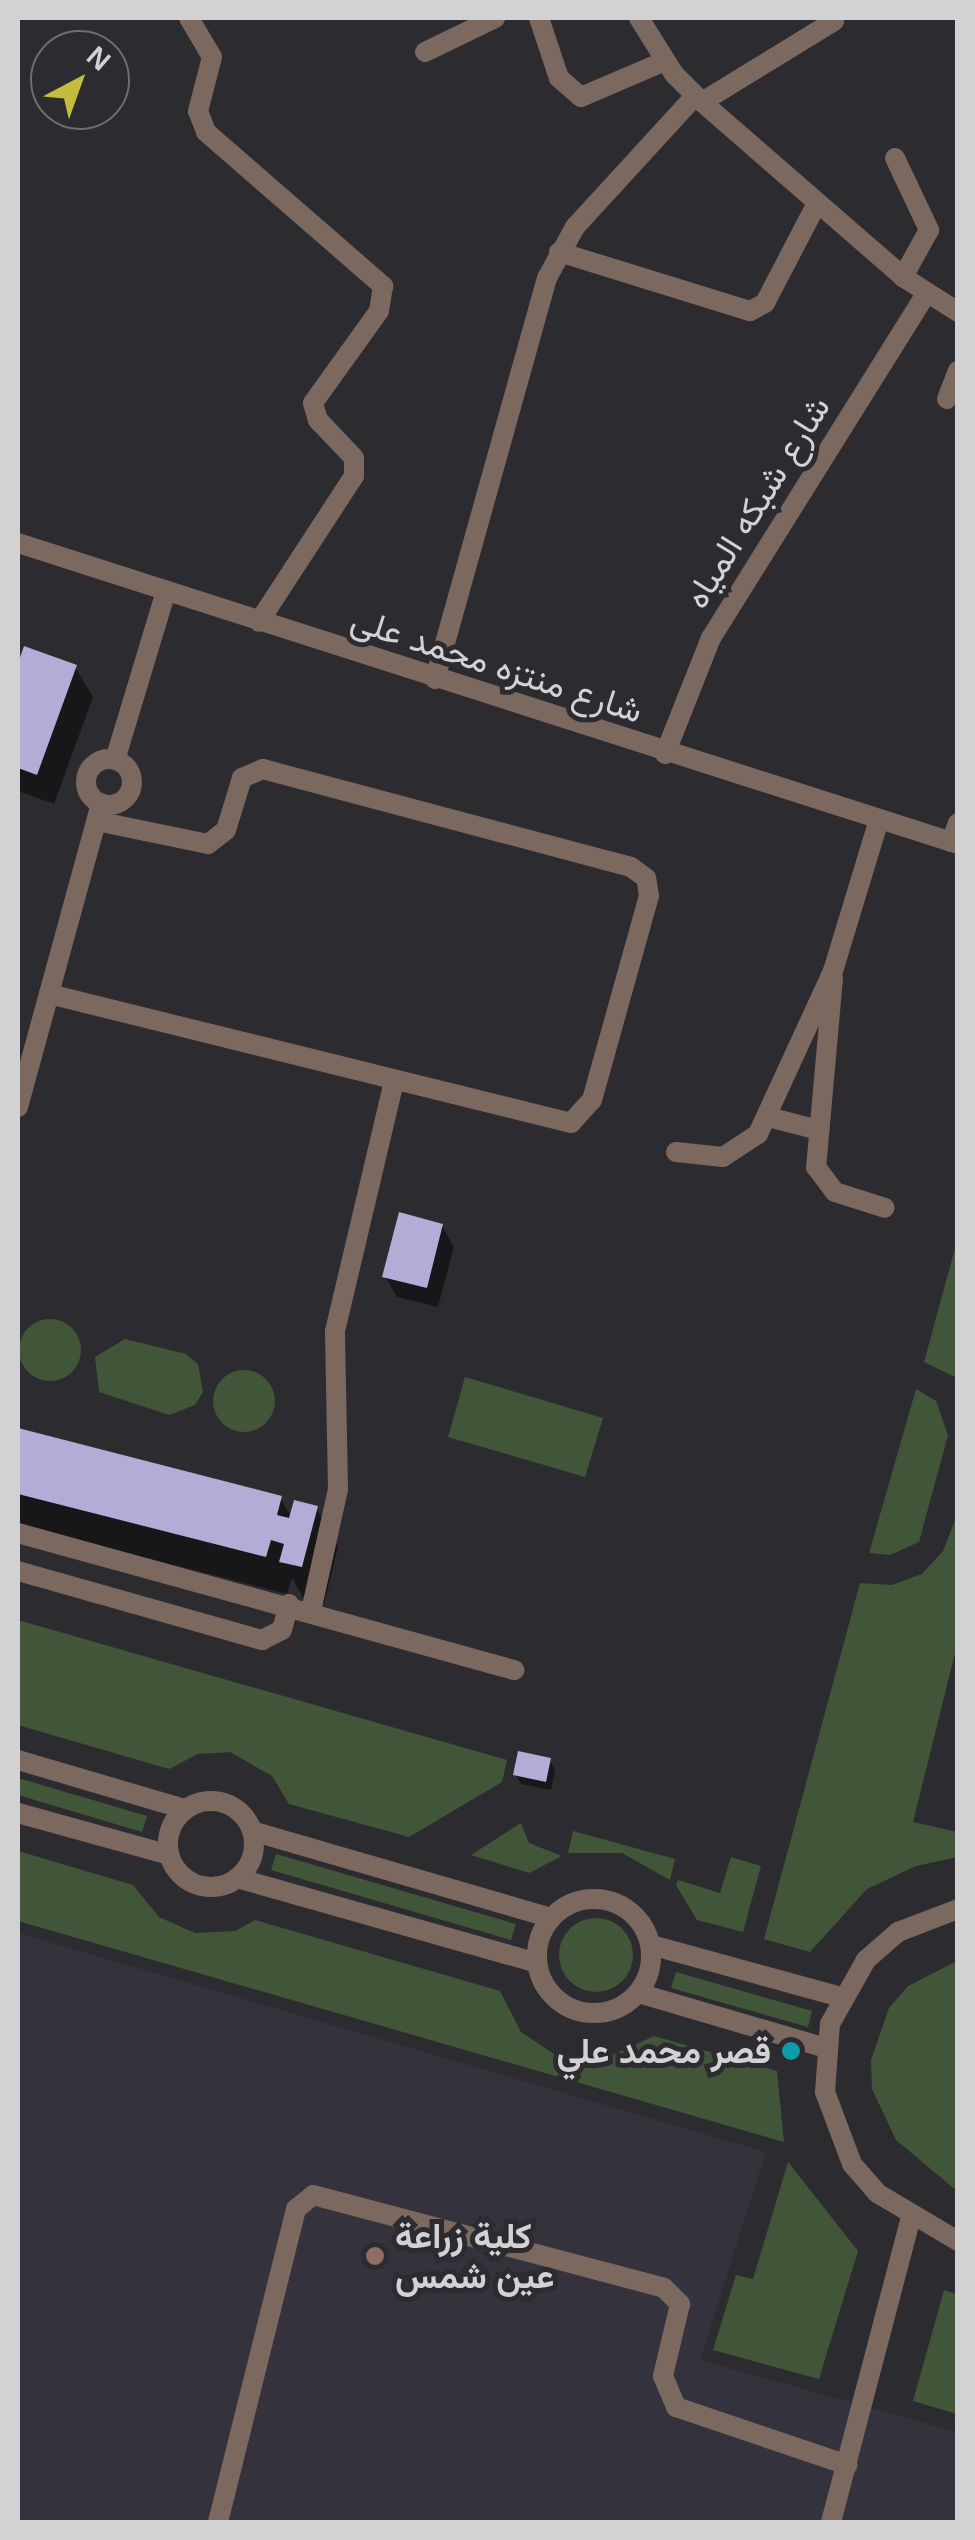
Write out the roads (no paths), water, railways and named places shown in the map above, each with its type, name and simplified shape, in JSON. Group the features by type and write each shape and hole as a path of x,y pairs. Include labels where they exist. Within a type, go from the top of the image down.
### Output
{"street":[{"path":"189,18 212,57 198,111 206,132 383,286 379,311 313,403 318,420 354,458 354,476 259,622"},
{"path":"425,52 495,18"},
{"path":"539,18 559,78 580,97 665,62"},
{"path":"638,18 665,62 698,99 902,278 958,312"},
{"path":"435,680 538,305 559,252 698,99 834,21"},
{"path":"894,158 929,230 902,278"},
{"path":"559,252 750,311 765,303 817,203"},
{"name":"شارع شبكه المياه","path":"665,754 711,638 925,295"},
{"path":"947,399 958,371"},
{"name":"شارع منتزه محمد على","path":"18,543 665,754 879,820 955,836"},
{"path":"115,760 166,591"},
{"path":"18,1108 99,812 90,795 88,775 95,764 115,760 129,771 131,788 119,802 99,812"},
{"path":"49,994 561,1124 581,1118 592,1100 644,915 646,878 631,866 262,769 242,778 226,830 208,844 99,812"},
{"path":"676,1152 709,1158 737,1152 768,1117 832,971 879,820"},
{"path":"832,971 829,1071 816,1167 826,1186 886,1208"},
{"path":"311,1611 338,1490 335,1331 394,1082"},
{"path":"768,1117 819,1130"},
{"path":"18,1533 289,1604 514,1670"},
{"path":"98,1593 107,1556"},
{"path":"142,1605 150,1568"},
{"path":"18,1572 262,1640 282,1630 289,1604"},
{"path":"18,1760 184,1809 206,1801 229,1805 252,1830 550,1918"},
{"path":"184,1809 168,1835 168,1856 181,1876 203,1887 237,1878 537,1964"},
{"path":"18,1813 168,1856"},
{"path":"237,1878 254,1852 252,1830"},
{"path":"576,1900 608,1900 636,1916 651,1945 650,1970 638,1993 614,2010 571,2008 548,1990 537,1964 539,1939 550,1918 576,1900"},
{"path":"958,1908 898,1932 866,1960 841,1997 826,2048 825,2092 834,2129 877,2193 911,2217 958,2241"},
{"path":"651,1945 841,1997"},
{"path":"638,1993 826,2048"},
{"path":"218,2522 296,2209 314,2194 664,2288 680,2304 663,2376 676,2406 847,2465"},
{"path":"831,2522 911,2217"}],"place":[{"name":"قصر محمد علي","path":"791,2051"},
{"name":"كلية زراعة عين شمس","path":"375,2256"}]}
